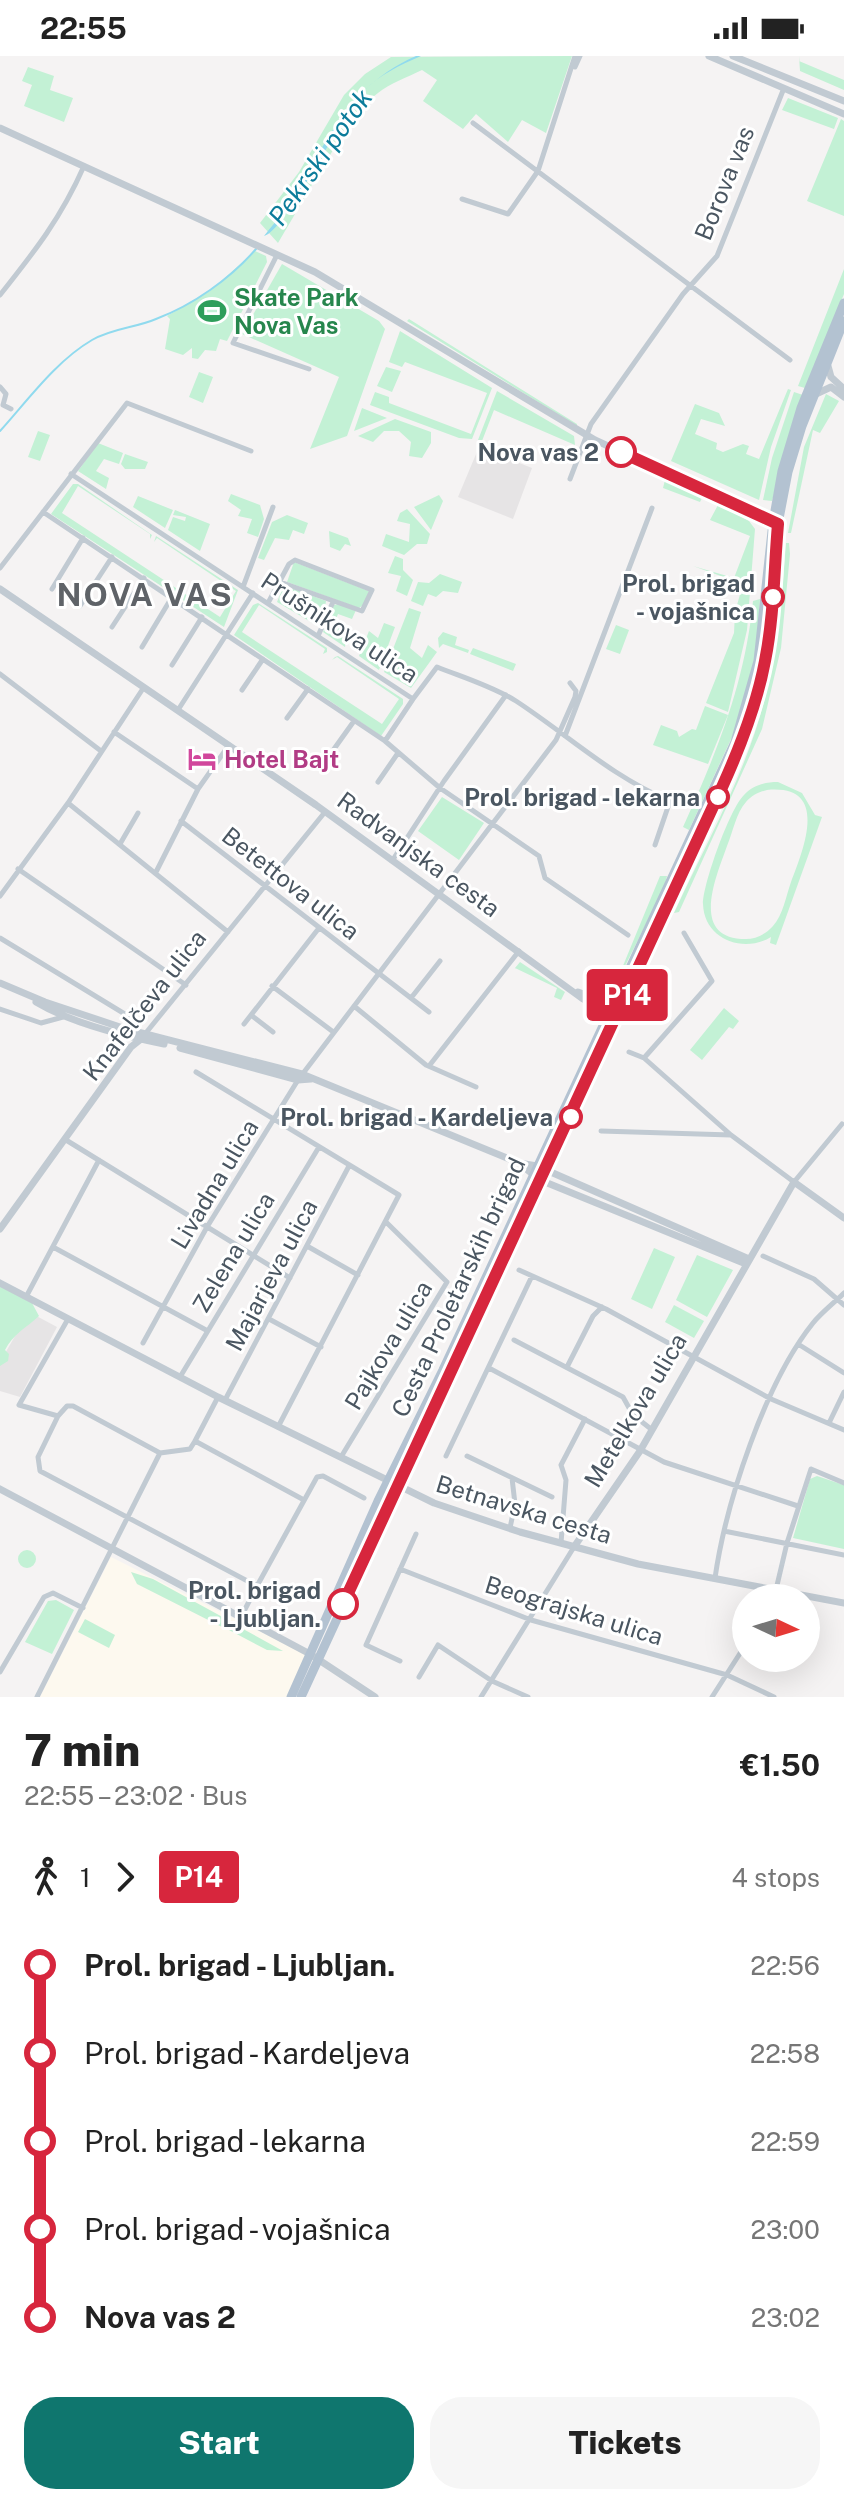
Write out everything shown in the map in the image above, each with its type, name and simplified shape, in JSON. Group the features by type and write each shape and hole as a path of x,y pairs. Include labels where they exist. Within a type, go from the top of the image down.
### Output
{"main road":[{"name":"Cesta Proletarskih brigad","path":"291,1697 314,1657 613,1010 729,773 753,711 769,639 776,523 795,425 844,303"},
{"name":"Cesta Proletarskih brigad","path":"776,523 793,455 844,321"},
{"name":"Cesta Proletarskih brigad","path":"301,1697 314,1657"}],"street":[{"path":"462,199 508,214 538,171 577,56"},
{"path":"709,56 842,106"},
{"path":"733,56 842,106"},
{"name":"Borova vas","path":"570,479 586,435 689,286 717,256 785,87"},
{"path":"473,123 790,360"},
{"path":"0,128 278,254 380,308 586,435 776,523"},
{"path":"0,295 55,224 84,166"},
{"path":"278,254 233,343 309,369"},
{"path":"827,362 830,375 844,389"},
{"path":"814,395 825,386 844,397"},
{"path":"0,387 6,394 3,405 11,409"},
{"path":"0,568 127,403 251,451"},
{"name":"Prušnikova ulica","path":"71,474 413,699 437,667 507,696 636,787 670,801 655,845"},
{"path":"243,587 273,507"},
{"path":"563,734 652,508"},
{"path":"43,512 385,741 440,788 539,856 545,878 628,935"},
{"path":"52,589 83,538"},
{"path":"80,606 112,557"},
{"path":"268,603 289,564 295,560 371,588 363,610 280,582"},
{"path":"112,627 144,578"},
{"name":"Radvanjska cesta","path":"0,589 325,812 572,990 613,1010"},
{"path":"178,710 253,593"},
{"path":"142,647 172,597"},
{"path":"318,636 333,602"},
{"path":"172,665 202,617"},
{"path":"242,690 263,659"},
{"path":"0,674 101,751"},
{"path":"563,734 576,694 570,683"},
{"path":"0,896 68,803 144,687"},
{"path":"287,718 308,689"},
{"path":"392,861 507,696"},
{"path":"385,741 413,699"},
{"path":"334,749 354,721"},
{"path":"114,732 198,789"},
{"name":"Livadna ulica","path":"143,1343 207,1227 300,1077 563,734"},
{"path":"156,873 198,789 229,745"},
{"path":"378,782 398,753"},
{"path":"68,803 228,932"},
{"name":"Knafelčeva ulica","path":"0,1229 131,1047 186,985 325,812"},
{"path":"120,844 138,813"},
{"name":"Betettova ulica","path":"181,821 429,1012"},
{"path":"18,869 186,985"},
{"path":"244,1024 319,928"},
{"path":"644,1058 712,981 684,933"},
{"path":"0,938 128,1016"},
{"path":"429,1066 519,951"},
{"path":"411,998 440,961"},
{"path":"0,985 66,1016 314,1079 519,1163 542,1168 748,1261"},
{"path":"0,985 142,1037"},
{"path":"272,986 333,1032"},
{"path":"354,1006 429,1066 476,1087"},
{"path":"0,1009 41,1023 66,1016"},
{"path":"251,1015 273,1032"},
{"path":"629,1052 644,1058 731,1135 844,1218"},
{"path":"196,1072 399,1195 278,1427"},
{"path":"794,1182 841,1128"},
{"path":"601,1131 731,1135"},
{"path":"66,1140 290,1278"},
{"name":"Zelena ulica","path":"180,1377 319,1147"},
{"path":"26,1297 99,1160"},
{"path":"519,1163 535,1178 748,1261"},
{"name":"Majarjeva ulica","path":"195,1441 269,1319 349,1166"},
{"name":"Metelkova ulica","path":"481,1697 574,1547 640,1451 794,1182"},
{"name":"Pajkova ulica","path":"340,1459 447,1282 386,1222"},
{"path":"307,1246 358,1275"},
{"path":"53,1247 165,1305 206,1330"},
{"path":"763,1256 814,1279 844,1305"},
{"path":"519,1270 602,1307 771,1399 844,1430"},
{"path":"446,1456 532,1276"},
{"name":"Betnavska cesta","path":"0,1283 392,1484 510,1529 732,1584"},
{"path":"714,1580 737,1488 771,1399 798,1344 844,1293"},
{"path":"567,1367 593,1316 602,1307"},
{"path":"58,1416 19,1405 68,1319"},
{"path":"269,1319 321,1347"},
{"path":"514,1340 623,1397 633,1415 651,1429"},
{"path":"798,1344 844,1373"},
{"path":"489,1368 640,1451 737,1488 798,1506"},
{"path":"829,1423 844,1392"},
{"path":"257,1586 40,1471 38,1457 58,1416 67,1406 73,1406 160,1453 190,1449 195,1441 304,1500"},
{"path":"561,1543 566,1480 561,1465 585,1419"},
{"path":"37,1697 160,1453"},
{"path":"467,1456 552,1497"},
{"path":"777,1584 811,1469 844,1483"},
{"path":"241,1617 317,1477 323,1476 364,1498"},
{"path":"510,1529 515,1504 512,1478"},
{"path":"0,1489 314,1657 375,1697"},
{"path":"724,1531 844,1555"},
{"path":"400,1661 366,1645 416,1534"},
{"name":"Beograjska ulica","path":"400,1569 531,1620 727,1675 774,1697"},
{"path":"0,1672 44,1597 53,1593 83,1608"},
{"name":"Betnavska cesta","path":"820,1600 844,1603"},
{"path":"419,1677 438,1645 492,1681 528,1697"},
{"path":"712,1697 732,1667"}],"shaded area":[{"path":"479,447 532,468 513,519 458,497"},
{"path":"29,1312 57,1327 20,1397 0,1391 0,1362"},
{"path":"111,1557 307,1655 288,1697 40,1697"}],"green space":[{"path":"572,56 546,133 522,120 508,142 476,114 463,129 423,101 437,80 422,70 394,83 378,93 353,121 278,243 260,223 299,172 344,95 365,74 391,57"},
{"path":"799,61 844,80 844,90 800,71"},
{"path":"28,67 54,76 50,90 73,98 64,122 24,106 32,85 22,81"},
{"path":"788,98 838,118 834,129 782,110"},
{"path":"841,119 844,121 844,216 807,201"},
{"path":"255,251 266,256 267,262 227,341 220,339 216,351 205,350 198,359 192,358 192,348 183,355 165,349 170,319 167,316 210,291"},
{"path":"282,264 379,321 385,329 347,436 310,449 339,377 242,334"},
{"path":"844,269 844,294 805,388 798,386"},
{"path":"409,319 577,424 577,426 407,321"},
{"path":"400,331 492,388 472,439 459,438 370,405 375,392 389,397 389,403 471,434 487,393 405,362 402,367 389,362"},
{"path":"386,367 401,371 392,392 377,386"},
{"path":"199,372 213,377 203,403 189,397"},
{"path":"788,389 791,390 771,447 759,500 671,461 695,404 719,413 725,426 701,419 695,434 717,443 716,449 723,452 743,444 749,446 746,454 759,459"},
{"path":"497,391 574,436 575,445 494,410 482,441 478,440"},
{"path":"794,392 803,395 772,501 763,500 772,458"},
{"path":"826,394 839,401 820,433 813,430 791,533 788,533 804,447"},
{"path":"362,408 387,418 354,431"},
{"path":"395,419 431,432 431,443 422,458 409,456 411,442 399,431 384,431 373,442 358,436"},
{"path":"38,431 50,435 40,461 28,457"},
{"path":"98,443 123,453 119,464 104,459 96,471 109,478 106,489 78,471"},
{"path":"125,454 148,462 145,469 125,469 121,464"},
{"path":"665,480 702,498 700,502 663,488"},
{"path":"73,484 78,484 152,535 150,539 150,534 78,486 62,513 220,617 236,591 157,538 154,542 156,536 238,590 224,627 51,514"},
{"path":"231,494 260,505 264,519 258,537 247,533 252,519 238,516 241,510 228,501"},
{"path":"439,495 443,501 431,530 414,507"},
{"path":"138,496 173,510 165,528 133,507"},
{"path":"718,505 749,521 755,529 747,630 728,712 706,703 734,633 735,612 743,584 693,566 734,578 750,536 710,520"},
{"path":"407,509 430,534 427,544 417,544 404,555 382,546 386,534 409,542 410,524 397,521 400,513"},
{"path":"175,510 210,524 200,551 168,530 173,517 185,521 186,517 173,515"},
{"path":"287,515 308,523 304,534 293,530 289,540 275,538 264,560 258,558 272,522"},
{"path":"329,531 348,538 351,546 345,544 340,551 330,547"},
{"path":"786,543 789,543 790,554 781,648 762,729 679,912 674,913 737,779 758,723 777,638"},
{"path":"779,552 776,624 766,682 725,796 765,678"},
{"path":"395,556 403,559 403,570 413,580 407,596 396,591 401,576 388,573"},
{"path":"294,562 369,591 365,604 359,608 287,582"},
{"path":"440,574 462,582 458,593 443,591 436,597 428,594 423,606 411,601 418,582 429,583"},
{"path":"284,585 326,601 321,628 277,602"},
{"path":"760,599 756,655 738,724 689,830 683,827 728,717 743,660 753,601"},
{"path":"258,603 327,648 327,652 323,654 325,649 259,605 242,632 382,724 399,699 337,657 332,660 338,656 403,699 403,704 381,736 234,635 253,605"},
{"path":"334,605 356,610 352,619 338,614 336,619 339,621 336,627 347,632 345,647 323,632"},
{"path":"409,608 421,612 410,648 422,658 428,645 437,652 411,688 384,672"},
{"path":"384,623 395,627 379,670 359,656 369,631 378,638"},
{"path":"616,625 629,630 620,654 606,649"},
{"path":"443,632 457,637 455,645 469,650 468,653 443,644 439,648 438,638"},
{"path":"473,648 516,664 513,671 470,654"},
{"path":"705,706 728,715 708,764 653,745 661,725 677,731 679,737 692,729 696,730"},
{"path":"778,782 802,793 815,815 822,817 776,945 770,943 771,937 749,944 737,943 718,934 705,916 703,904 707,880 738,803 751,789","holes":["767,790 787,791 799,797 806,808 808,822 782,911 773,926 761,936 746,939 728,936 717,929 711,903 713,888 737,817 746,802 756,794"]},
{"path":"442,797 484,823 459,860 418,831"},
{"path":"701,841 631,998 629,997"},
{"path":"660,876 667,876 664,888 613,990"},
{"path":"520,962 565,992 561,1000 554,997 557,988 515,968"},
{"path":"724,1008 739,1021 733,1029 729,1027 702,1060 690,1050"},
{"path":"654,1248 675,1257 652,1309 631,1299"},
{"path":"697,1255 733,1270 707,1317 676,1300"},
{"path":"0,1286 32,1303 39,1316 12,1340 5,1350 9,1354 8,1361 0,1366"},
{"path":"674,1305 704,1321 694,1338 665,1322"},
{"path":"817,1476 844,1485 844,1549 793,1538 810,1479"},
{"path":"23,1550 31,1550 36,1559 34,1566 23,1568 18,1563 18,1555"},
{"path":"131,1572 153,1579 228,1620 224,1628 137,1584"},
{"path":"56,1600 74,1610 52,1654 25,1642 48,1601"},
{"path":"85,1619 115,1635 109,1648 78,1632"},
{"path":"234,1624 283,1651 267,1650 229,1630"}],"water":[{"path":"416,56 421,56 398,67 383,75"},
{"path":"364,91 299,195 273,230 264,236 300,186 346,112"}],"waterway":[{"name":"Pekrski potok","path":"0,431 43,382 79,349 100,336 148,322 197,299 223,281 256,249"}],"bus line":[{"name":"P14","path":"343,1604 426,1419 502,1266 723,785 744,736 760,683 771,621 778,524 621,452"}],"place":[{"name":"Skate Park Nova Vas","path":"212,311"},
{"name":"Nova vas 2","path":"621,452"},
{"name":"Prol. brigad - vojašnica","path":"773,597"},
{"name":"Hotel Bajt","path":"202,759"},
{"name":"Prol. brigad - lekarna","path":"718,797"},
{"name":"Prol. brigad - Kardeljeva","path":"571,1117"},
{"name":"Prol. brigad - Ljubljan.","path":"343,1604"}],"district":[{"name":"NOVA VAS","path":"145,594"}]}
